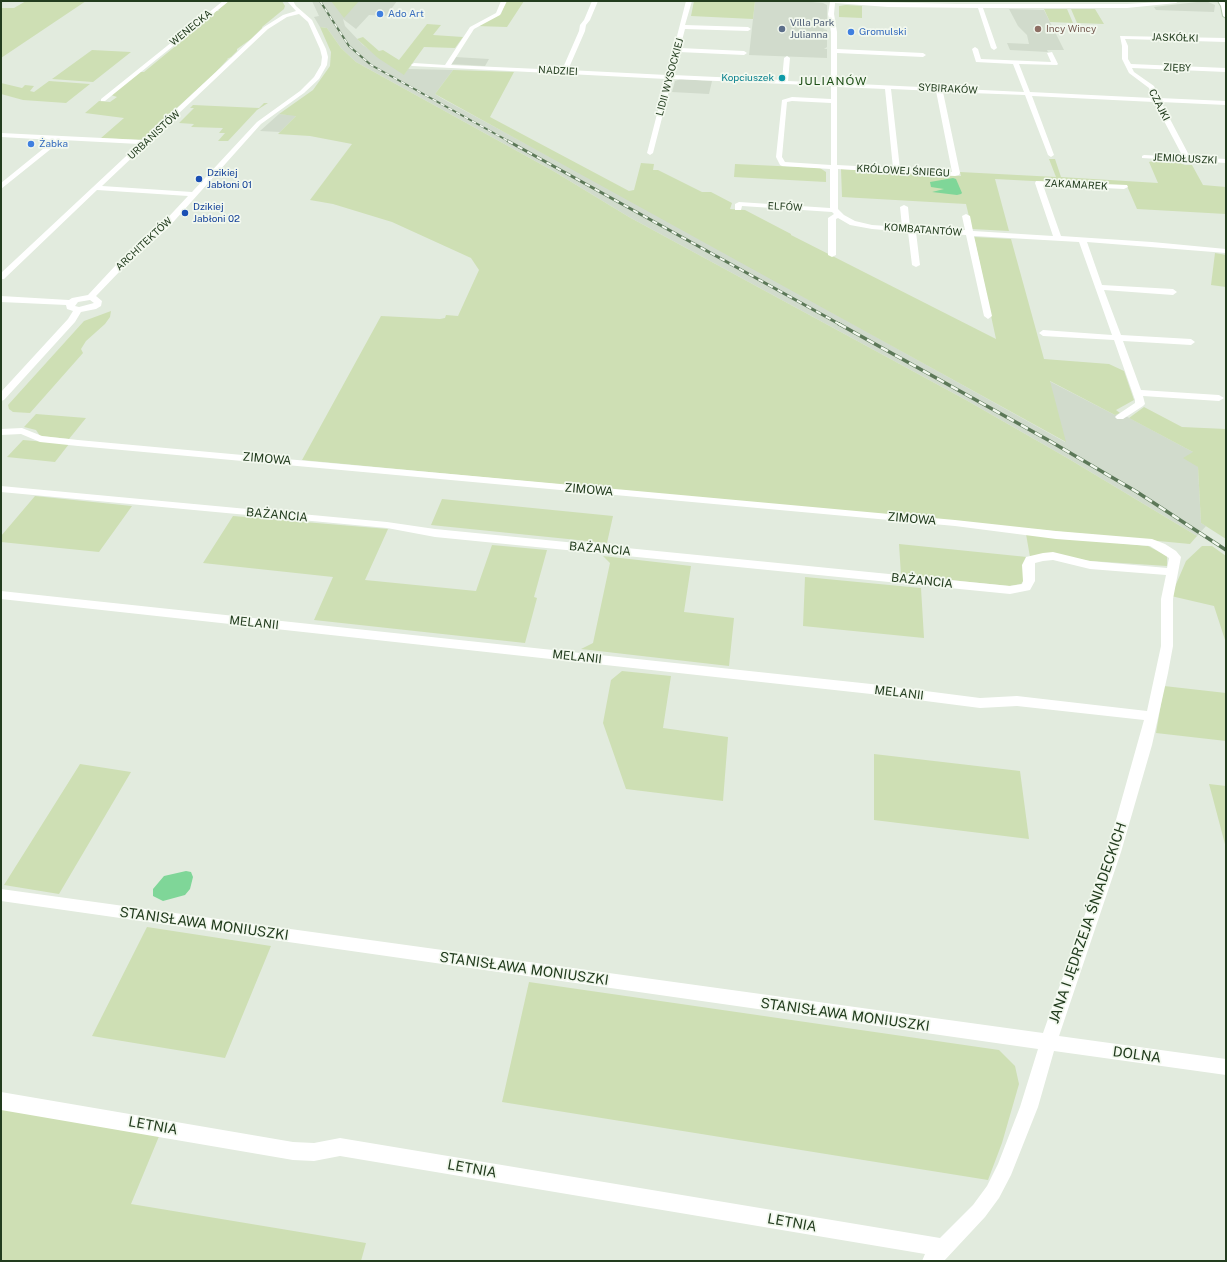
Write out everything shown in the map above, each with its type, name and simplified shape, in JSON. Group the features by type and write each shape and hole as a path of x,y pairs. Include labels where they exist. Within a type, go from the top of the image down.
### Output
{"street":[{"name":"WENECKA","path":"103,100 226,1"},
{"path":"290,1 300,12"},
{"path":"447,66 472,28 498,14 504,1"},
{"path":"565,70 582,31 583,25 587,20 595,1"},
{"name":"LIDII WYSOCKIEJ","path":"650,153 669,77 678,50 689,1"},
{"path":"832,255 832,218 836,212 834,168 834,32 831,14 833,1 904,6 977,3 988,6 1127,6 1176,1"},
{"path":"1221,1 1224,6 1226,16"},
{"path":"977,3 994,48"},
{"name":"URBANISTÓW","path":"1,277 266,28 285,16 300,12"},
{"name":"ARCHITEKTÓW","path":"91,297 118,268 164,227 259,123 314,82 324,65 325,54 310,21 300,12"},
{"path":"683,27 748,29"},
{"name":"JASKÓŁKI","path":"1128,66 1124,53 1125,46 1122,37 1125,36 1226,40"},
{"path":"974,49 978,61 1001,60 1055,64 1050,53"},
{"path":"678,50 744,53"},
{"path":"834,51 923,55"},
{"path":"785,82 787,58"},
{"path":"1016,62 1051,155"},
{"name":"NADZIEI","path":"414,65 669,77"},
{"name":"ZIĘBY","path":"1128,66 1226,70"},
{"name":"CZAJKI","path":"1128,66 1133,75 1152,88 1156,99 1188,159"},
{"name":"SYBIRAKÓW","path":"669,77 888,86 1226,103"},
{"path":"888,86 896,171"},
{"name":"KRÓLOWEJ ŚNIEGU","path":"834,101 792,99 784,101 779,160 784,165 956,173 939,89"},
{"path":"1,135 145,142"},
{"path":"1,187 60,138"},
{"name":"JEMIOŁUSZKI","path":"1144,156 1226,161"},
{"name":"ZAKAMAREK","path":"1058,238 1039,183 1124,187"},
{"path":"95,188 194,194"},
{"name":"ELFÓW","path":"738,208 739,204 836,212"},
{"path":"904,207 916,265"},
{"name":"KOMBATANTÓW","path":"836,212 850,222 865,226 1058,238 1226,251"},
{"path":"966,216 988,316"},
{"path":"1082,240 1138,393 1140,404 1120,417"},
{"path":"1099,287 1173,292"},
{"path":"1,299 71,303 78,298 91,297 98,299 98,304 90,309 71,309 69,306 71,303"},
{"path":"1,398 72,320 78,310"},
{"path":"1043,333 1191,342"},
{"path":"1138,393 1219,398"},
{"name":"ZIMOWA","path":"1,432 22,431 40,439 78,443 955,523 1056,535 1152,543 1167,550 1174,564"},
{"name":"BAŻANCIA","path":"1,489 379,525 435,533 1010,590 1026,587 1029,581 1028,565 1030,560 1043,556 1053,556 1103,566 1174,564"},
{"name":"JANA I JĘDRZEJA ŚNIADECKICH","path":"937,1255 979,1211 993,1192 1005,1169 1029,1106 1048,1043 1114,852 1152,716 1167,646 1167,599 1174,564"},
{"name":"MELANII","path":"1,594 871,689 980,703 1017,701 1152,716"},
{"name":"STANISŁAWA MONIUSZKI","path":"1,895 1048,1043"},
{"name":"DOLNA","path":"1048,1043 1226,1067"},
{"name":"LETNIA","path":"1,1101 168,1128 293,1151 314,1152 340,1147 937,1255"}],"shaded area":[{"path":"26,1 86,1 1,58 1,8 14,8"},
{"path":"228,1 282,1 285,6 284,9 262,27 251,39 237,49 237,51 227,59 216,72 143,139 101,138 124,118 85,113 99,101 110,102 117,97 111,95 139,72 144,72 189,35 188,34 192,33 192,31 216,11 219,11 218,10"},
{"path":"312,1 397,1 386,16 369,15 356,29 343,19 345,26 363,45 404,74 408,69 453,70 435,94 632,201 1065,442 1049,381 1115,415 1120,413 1193,452 1198,467 1201,523 1206,526 1197,536 1069,459 966,400 629,217 555,172 356,62 341,48 327,28 320,27 314,17 319,16"},
{"path":"331,1 359,1 344,18"},
{"path":"506,1 524,1 507,27 476,26 501,14"},
{"path":"694,1 755,1 753,19 691,16"},
{"path":"755,1 801,1 823,3 827,5 827,26 823,29 827,30 827,47 824,49 827,49 827,58 749,55"},
{"path":"1206,1 1215,5 1214,12 1156,10 1154,7"},
{"path":"839,6 862,6 862,18 839,17"},
{"name":"Incy Wincy","path":"1009,9 1044,10 1064,50 1047,50 1048,52 1010,50 1007,43 1029,44 1027,35 1018,26"},
{"path":"1044,9 1067,9 1073,23 1050,22"},
{"path":"1071,9 1095,9 1104,24 1077,23"},
{"path":"427,24 441,25 433,35 463,37 455,48 424,47 404,75 378,58 357,39 363,37 379,51 383,50 399,60"},
{"path":"320,27 327,28 341,48 356,62 555,172 629,217 966,400 1069,459 1197,536 1190,544 302,460 381,316 440,319 445,318 446,315 458,316 479,270 471,258 392,222 333,204 310,200 352,144 310,136 278,134 296,116 279,114 313,90 330,66 331,52"},
{"path":"92,50 131,52 93,82 52,79"},
{"path":"455,57 489,59 485,66 451,64"},
{"path":"453,70 514,72 490,117 629,191 634,190 641,163 654,164 653,170 658,170 702,192 711,192 732,203 730,209 745,210 791,235 996,339 974,237 1011,239 1044,359 1109,364 1124,371 1134,400 1116,410 1120,413 1115,415 1050,381 1066,442 435,94"},
{"path":"681,79 712,81 709,94 672,92 675,81"},
{"path":"49,81 90,84 66,103 23,100 1,94 1,83 22,88 25,85 34,86 30,91 34,92"},
{"path":"264,103 268,103 257,110 228,141 218,141 225,133 219,133 223,128 191,127 194,124 179,123 194,108 190,108 193,105 259,108"},
{"path":"279,114 297,115 280,132 260,131"},
{"path":"1049,159 1055,159 1061,177 1158,183 1149,162 1156,160 1174,161 1185,165 1192,165 1203,185 1226,187 1226,214 1137,209 1127,186 995,179 1009,231 972,229 966,204 842,197 841,169 961,176 960,172 1056,177"},
{"path":"735,164 820,168 826,172 826,182 734,177"},
{"path":"953,178 956,179 962,193 961,194 957,195 932,192 944,189 931,187 930,182"},
{"path":"1215,253 1226,255 1226,287 1211,285"},
{"path":"111,311 110,317 105,324 86,341 81,349 83,353 30,413 13,412 9,409 8,405 84,321"},
{"path":"1144,407 1182,427 1226,429 1226,539 1201,523 1198,467 1183,458 1193,452 1129,418"},
{"path":"36,414 86,418 69,439 40,436 36,430 24,427"},
{"path":"23,440 69,444 55,462 7,457"},
{"path":"35,496 132,506 99,552 1,542 1,536"},
{"path":"442,499 613,516 607,543 431,525"},
{"path":"233,516 388,529 365,580 476,591 492,545 547,550 534,597 537,598 525,643 314,620 333,577 203,563"},
{"path":"1026,534 1148,546 1167,556 1167,566 1030,557"},
{"path":"899,544 1027,557 1024,565 1026,578 1021,584 1009,586 901,575"},
{"path":"1202,546 1212,546 1226,556 1226,643 1214,606 1171,596 1186,561"},
{"path":"603,556 691,566 684,612 734,618 729,666 581,649 593,643 610,563"},
{"path":"805,577 921,588 924,638 803,626"},
{"path":"622,671 671,676 663,728 728,737 723,801 626,789 603,723 611,680"},
{"path":"1164,686 1226,693 1226,741 1156,733"},
{"path":"874,754 1020,771 1029,839 874,820"},
{"path":"80,764 131,772 59,894 4,885"},
{"path":"1209,784 1226,786 1226,848 1212,795"},
{"path":"186,871 191,872 193,877 190,889 185,895 163,901 153,896 153,889 164,876"},
{"path":"147,927 271,946 225,1058 92,1036"},
{"path":"529,982 999,1050 1015,1066 1019,1084 1002,1143 988,1180 502,1102"},
{"path":"1,1108 160,1134 131,1204 366,1243 361,1261 1,1261"}],"railway":[{"path":"320,1 349,46 371,65 510,142"},
{"path":"508,141 841,325"},
{"path":"839,324 1048,440 1137,492 1226,550"}],"place":[{"name":"Ado Art","path":"380,14"},
{"name":"Villa Park Julianna","path":"782,29"},
{"name":"Incy Wincy","path":"1038,29"},
{"name":"Gromulski","path":"851,32"},
{"name":"Kopciuszek","path":"782,78"},
{"name":"Żabka","path":"31,144"},
{"name":"Dzikiej Jabłoni 01","path":"199,179"},
{"name":"Dzikiej Jabłoni 02","path":"185,213"}],"district":[{"name":"JULIANÓW","path":"833,81"}]}
